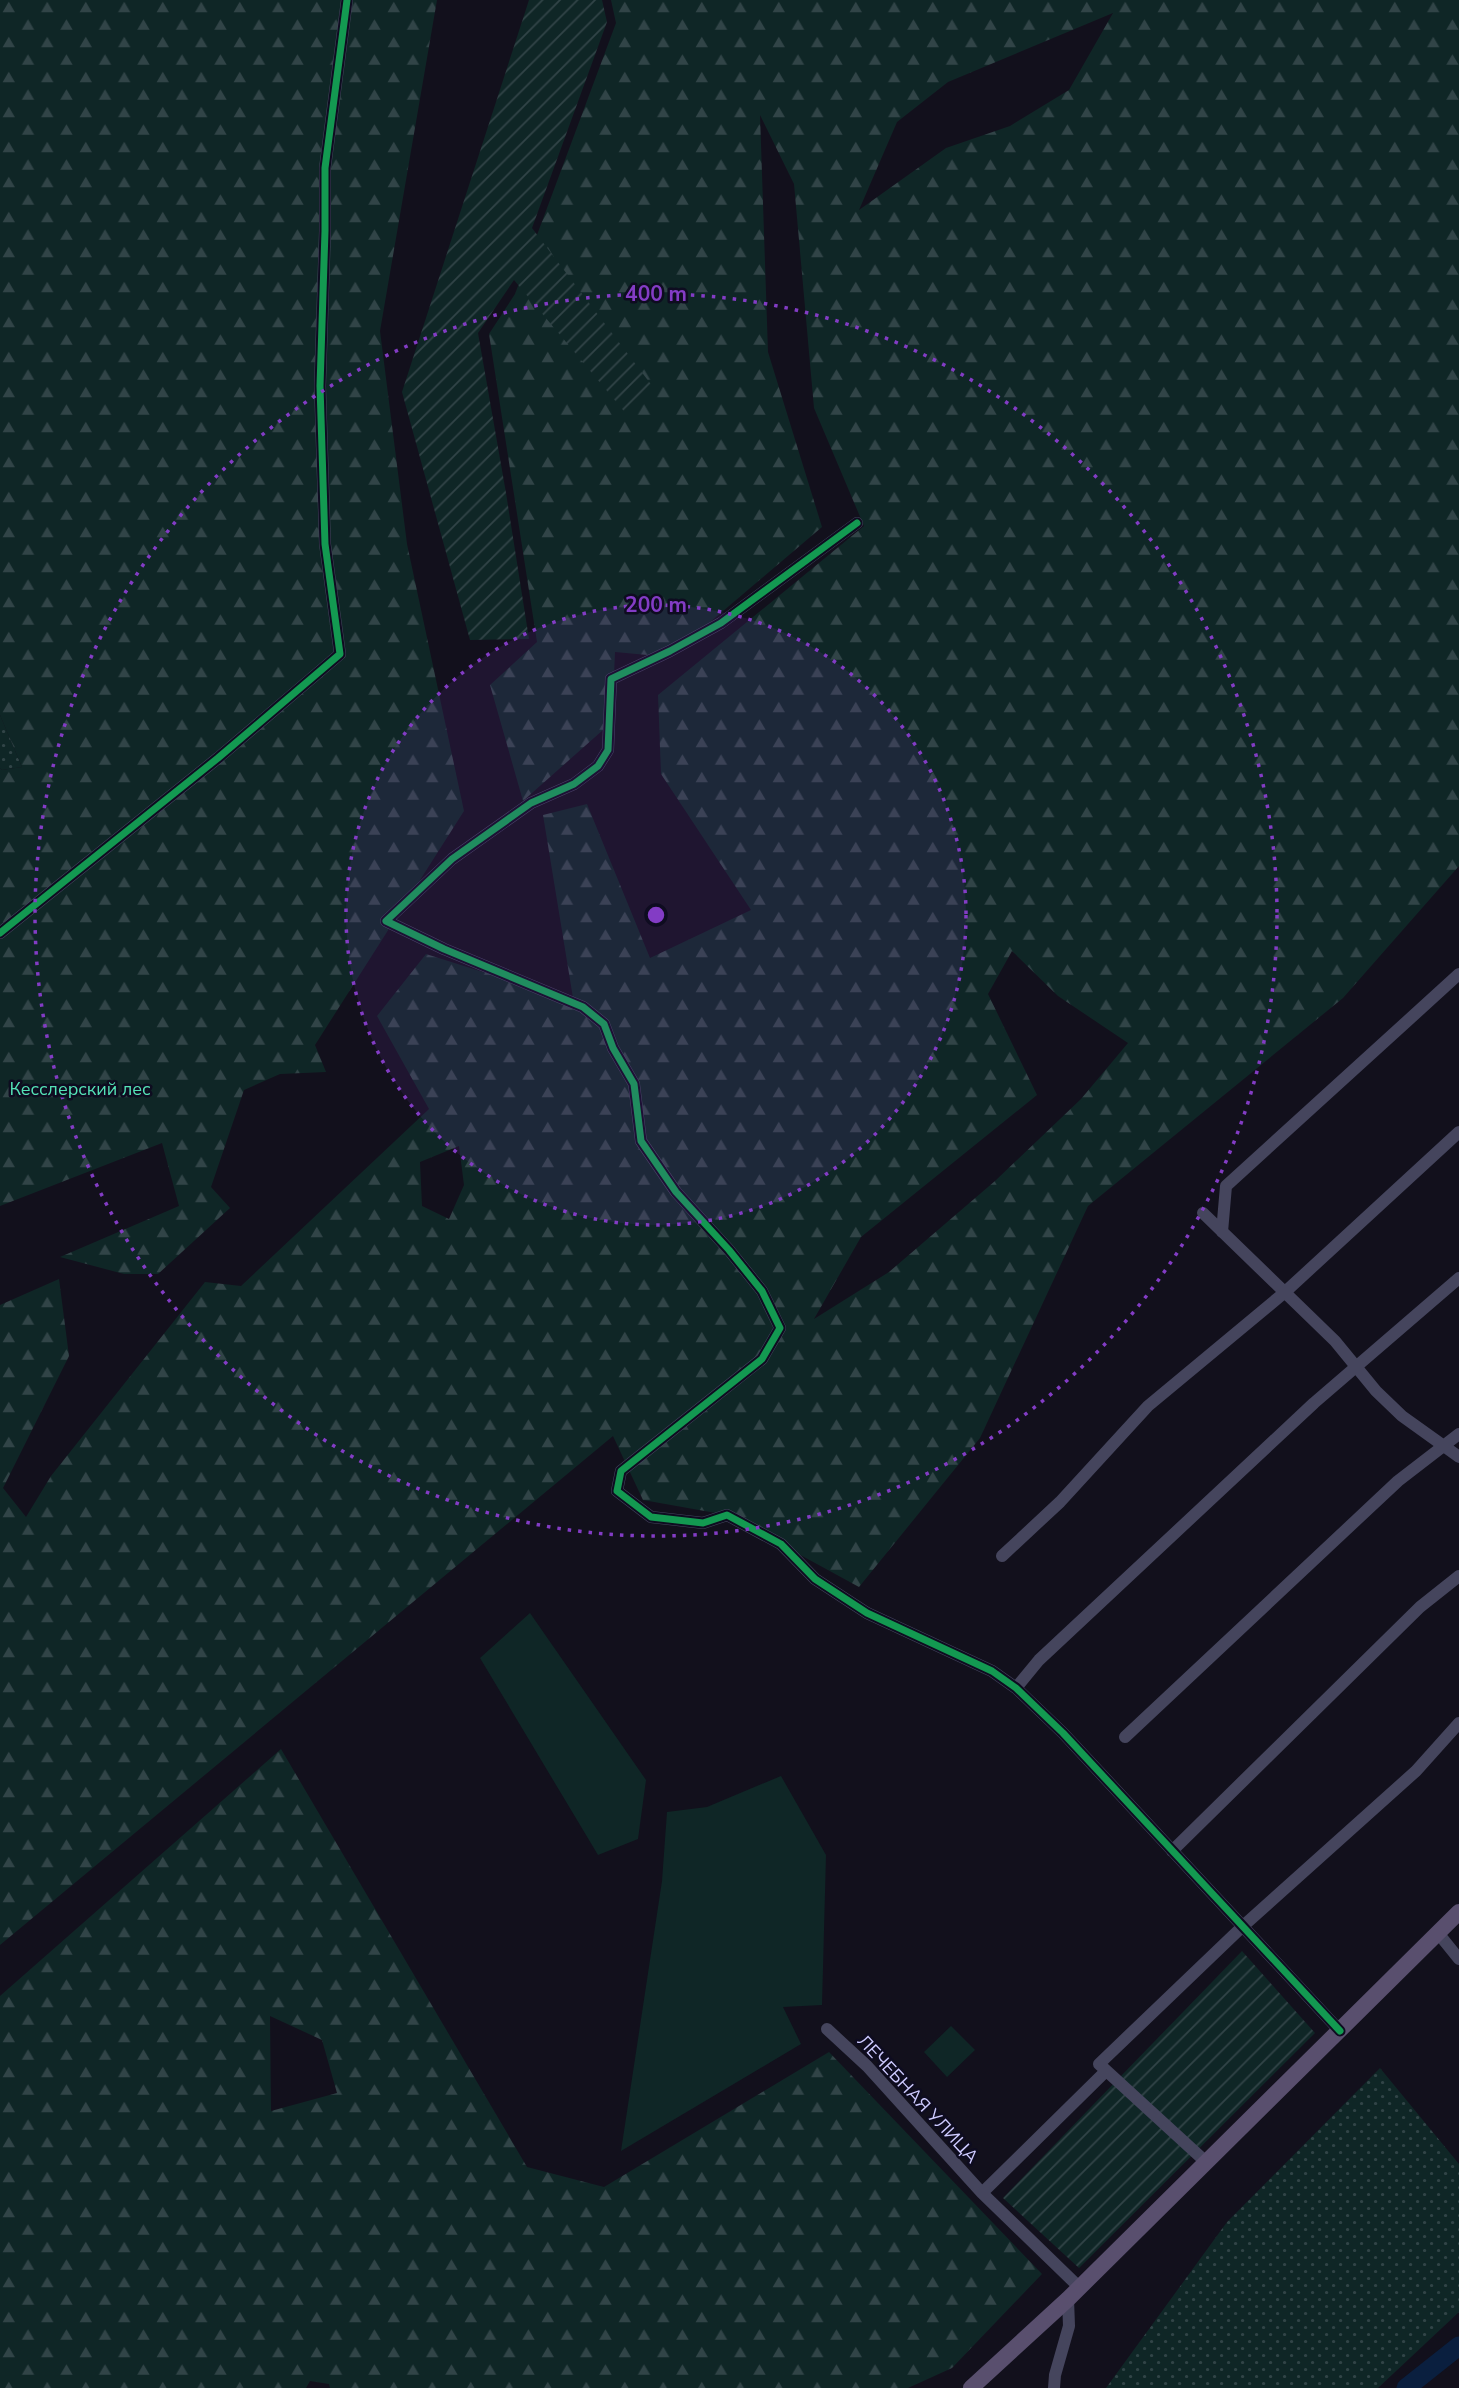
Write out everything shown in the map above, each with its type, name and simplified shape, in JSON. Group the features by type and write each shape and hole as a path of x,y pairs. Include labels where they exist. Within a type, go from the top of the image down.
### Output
{"main road":[{"path":"971,2388 1074,2293 1459,1912"}],"street":[{"path":"0,933 218,758 341,654 325,544 320,386 325,168 347,0"},
{"path":"857,523 720,623 611,679 608,750 598,766 574,784 531,803 452,859 386,922 583,1007 604,1024 613,1048 634,1084 641,1141 676,1192 762,1291 780,1328 762,1359 621,1471 617,1491 650,1517 704,1523 727,1515 781,1544 815,1580 867,1613 992,1671 1016,1688 1063,1732 1340,2031"},
{"path":"1222,1232 1226,1186 1459,974"},
{"path":"1002,1556 1060,1502 1148,1406 1284,1293 1459,1132"},
{"path":"1203,1213 1335,1341 1376,1391 1402,1416 1459,1457"},
{"path":"1016,1688 1039,1660 1314,1403 1459,1278"},
{"path":"1125,1737 1398,1481 1459,1434"},
{"path":"1172,1851 1420,1607 1459,1576"},
{"path":"982,2193 1242,1927 1416,1771 1459,1723"},
{"path":"1438,1933 1459,1959"},
{"name":"ЛЕЧЕБНАЯ УЛИЦА","path":"827,2029 867,2066 1074,2293"},
{"path":"1102,2068 1206,2162"},
{"path":"1054,2388 1074,2293"}],"green space":[{"name":"Кесслерский лес","path":"0,0 437,0 380,331 407,544 464,811 315,1045 326,1072 280,1074 244,1090 211,1187 230,1208 158,1274 124,1274 60,1257 179,1206 162,1143 0,1206 0,768 22,767 0,715"},
{"path":"529,0 602,0 607,22 532,228 653,387 628,416 514,280 478,333 529,639 470,640 402,392"},
{"path":"611,0 1459,0 1459,866 1343,998 1088,1206 980,1438 859,1587 727,1515 643,1500 613,1436 0,1945 0,1305 59,1279 69,1356 3,1488 26,1517 51,1476 205,1282 241,1286 429,1109 377,1016 426,954 559,996 574,1004 543,815 587,804 650,958 751,910 661,774 658,695 864,526 814,408 794,184 760,115 768,352 822,527 669,657 615,652 612,722 523,801 490,685 537,642 489,334 515,294 616,23","holes":["1113,13 1069,90 1010,126 946,148 859,210 897,122 948,82","1012,951 1058,996 1128,1043 1081,1099 995,1181 889,1272 814,1319 861,1237 1037,1095 988,994","459,1146 464,1185 449,1219 422,1206 420,1162"]},
{"path":"0,715 22,767 0,768"},
{"path":"530,1613 646,1780 638,1839 598,1855 480,1658"},
{"path":"281,1749 527,2167 604,2187 829,2052 1042,2274 952,2368 908,2388 330,2388 329,2384 310,2381 306,2388 0,2388 0,1996","holes":["270,2016 322,2040 337,2093 271,2111"]},
{"path":"781,1776 826,1855 822,2005 783,2007 801,2044 621,2151 662,1881 667,1812 707,1807"},
{"path":"1242,1951 1315,2033 1079,2268 1003,2198"},
{"path":"951,2026 975,2050 947,2077 924,2052"},
{"path":"1380,2068 1459,2164 1459,2312 1378,2388 1106,2388 1227,2222"}],"waterway":[{"path":"1406,2388 1459,2346"}],"cycle path":[{"path":"0,933 218,758 340,654 325,544 320,386 325,168 347,0"},
{"path":"857,523 721,623 611,679 608,750 598,766 574,784 531,803 452,859 386,921 444,949 583,1007 604,1024 613,1048 634,1084 641,1141 676,1192 762,1291 780,1328 762,1359 621,1471 617,1491 651,1517 703,1523 727,1515 781,1544 815,1579 867,1613 992,1671 1016,1688 1063,1733 1340,2031"}]}
